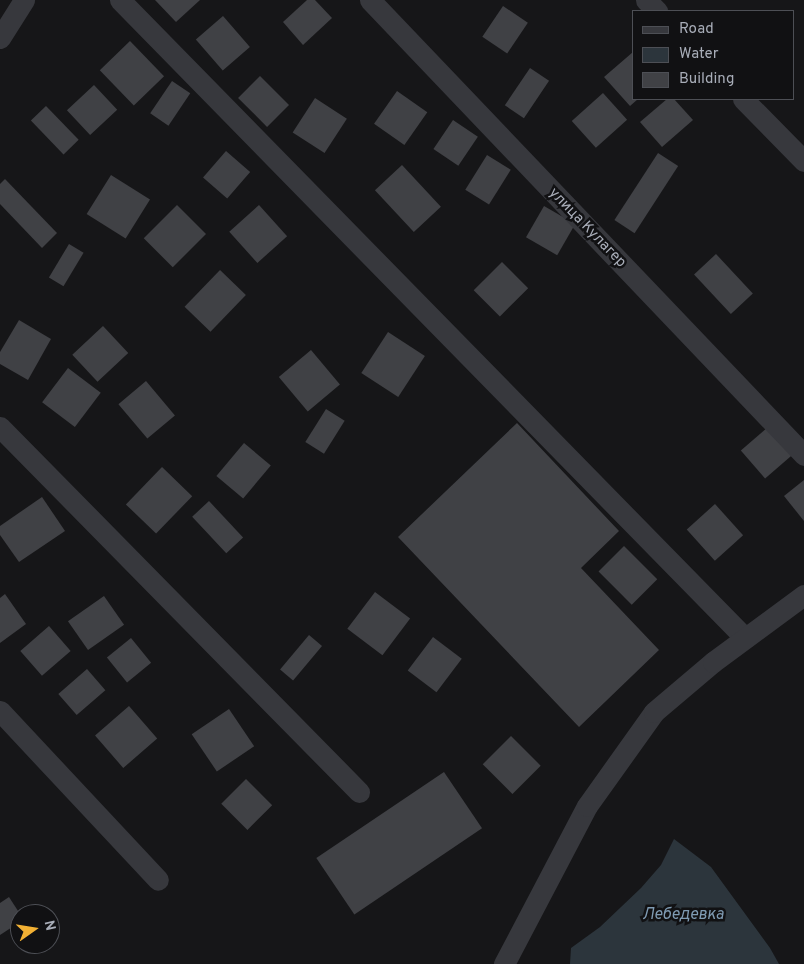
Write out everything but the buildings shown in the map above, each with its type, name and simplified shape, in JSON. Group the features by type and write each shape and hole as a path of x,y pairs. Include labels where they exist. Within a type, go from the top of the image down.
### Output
{"street":[{"path":"0,38 24,0"},
{"path":"120,0 745,638"},
{"name":"улица Кулагер","path":"370,0 804,455"},
{"path":"646,0 656,10"},
{"path":"744,100 804,161"},
{"path":"0,427 359,792"},
{"path":"504,964 587,806 654,712 745,638 804,595"},
{"path":"0,711 158,880"}],"water":[{"name":"Лебедевка","path":"674,839 711,867 770,948 779,964 570,964 571,948 600,927 641,888 661,865"}]}
